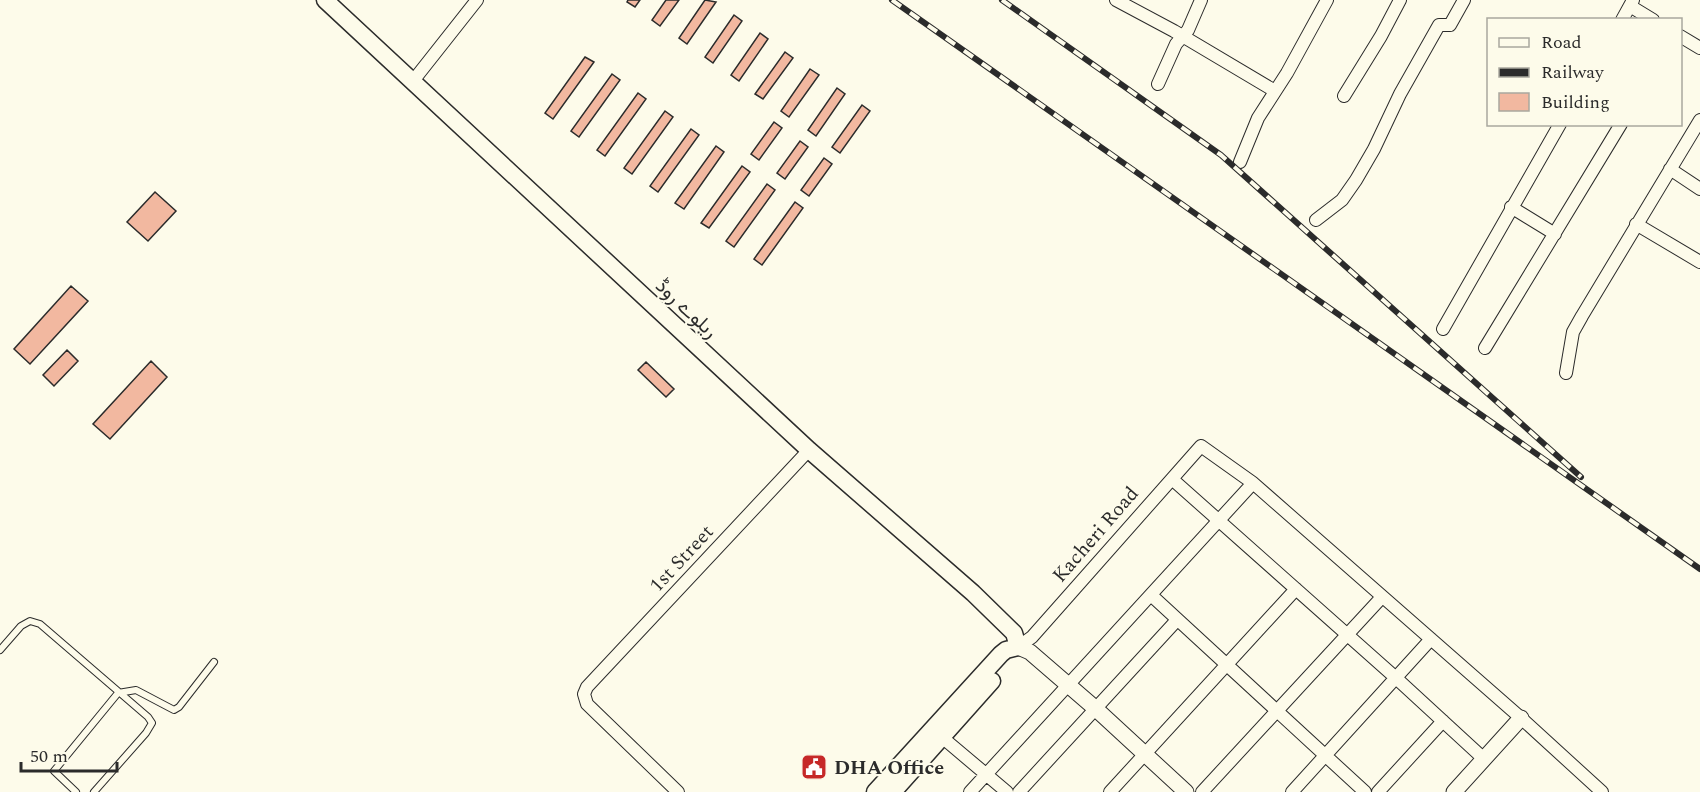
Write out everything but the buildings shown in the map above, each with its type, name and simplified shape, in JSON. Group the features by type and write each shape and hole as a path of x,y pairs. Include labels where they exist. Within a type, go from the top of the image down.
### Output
{"main road":[{"name":"ریلوے روڈ","path":"326,0 809,450 1001,619 1014,633 1018,646"},
{"name":"Kacheri Road","path":"893,792 943,738 1018,646"},
{"name":"Kacheri Road","path":"875,792 1001,654 1018,646"}],"street":[{"path":"413,81 477,0"},
{"path":"1116,0 1275,91"},
{"path":"1158,84 1176,44 1184,37 1201,0"},
{"path":"1240,162 1258,118 1327,0"},
{"path":"1344,96 1400,0"},
{"path":"1316,220 1342,200 1356,180 1374,149 1400,94 1439,25 1450,25 1464,0"},
{"path":"1623,18 1631,3 1650,18"},
{"path":"1682,37 1700,48"},
{"path":"1566,373 1573,332 1700,120"},
{"path":"1443,328 1559,126"},
{"path":"1485,348 1620,126"},
{"path":"1670,169 1700,189"},
{"path":"1511,207 1555,234"},
{"path":"1636,224 1700,262"},
{"name":"Kacheri Road","path":"1018,646 1032,637 1201,446 1253,483"},
{"name":"1st Street","path":"678,792 587,704 584,694 587,687 809,450"},
{"path":"1172,479 1484,759"},
{"path":"970,792 1253,483 1602,792"},
{"path":"1110,792 1296,589"},
{"path":"1151,595 1365,792"},
{"path":"1202,792 1382,597"},
{"path":"1019,792 1177,620"},
{"path":"1292,792 1431,639"},
{"path":"1018,646 1030,652 1067,686 1096,708 1186,792"},
{"path":"1454,792 1521,718"},
{"path":"1378,792 1443,721"},
{"path":"943,738 987,773 1006,792"}],"lane":[{"path":"0,650 21,626 30,621 40,624 148,717 152,723 146,733 94,792"},
{"path":"76,792 54,771 118,693 136,690 166,708 174,710 180,707 214,662"}],"railway":[{"path":"892,0 1700,569"},
{"path":"1002,0 1221,155 1581,477"}],"place":[{"name":"DHA Office","path":"814,767"}]}
